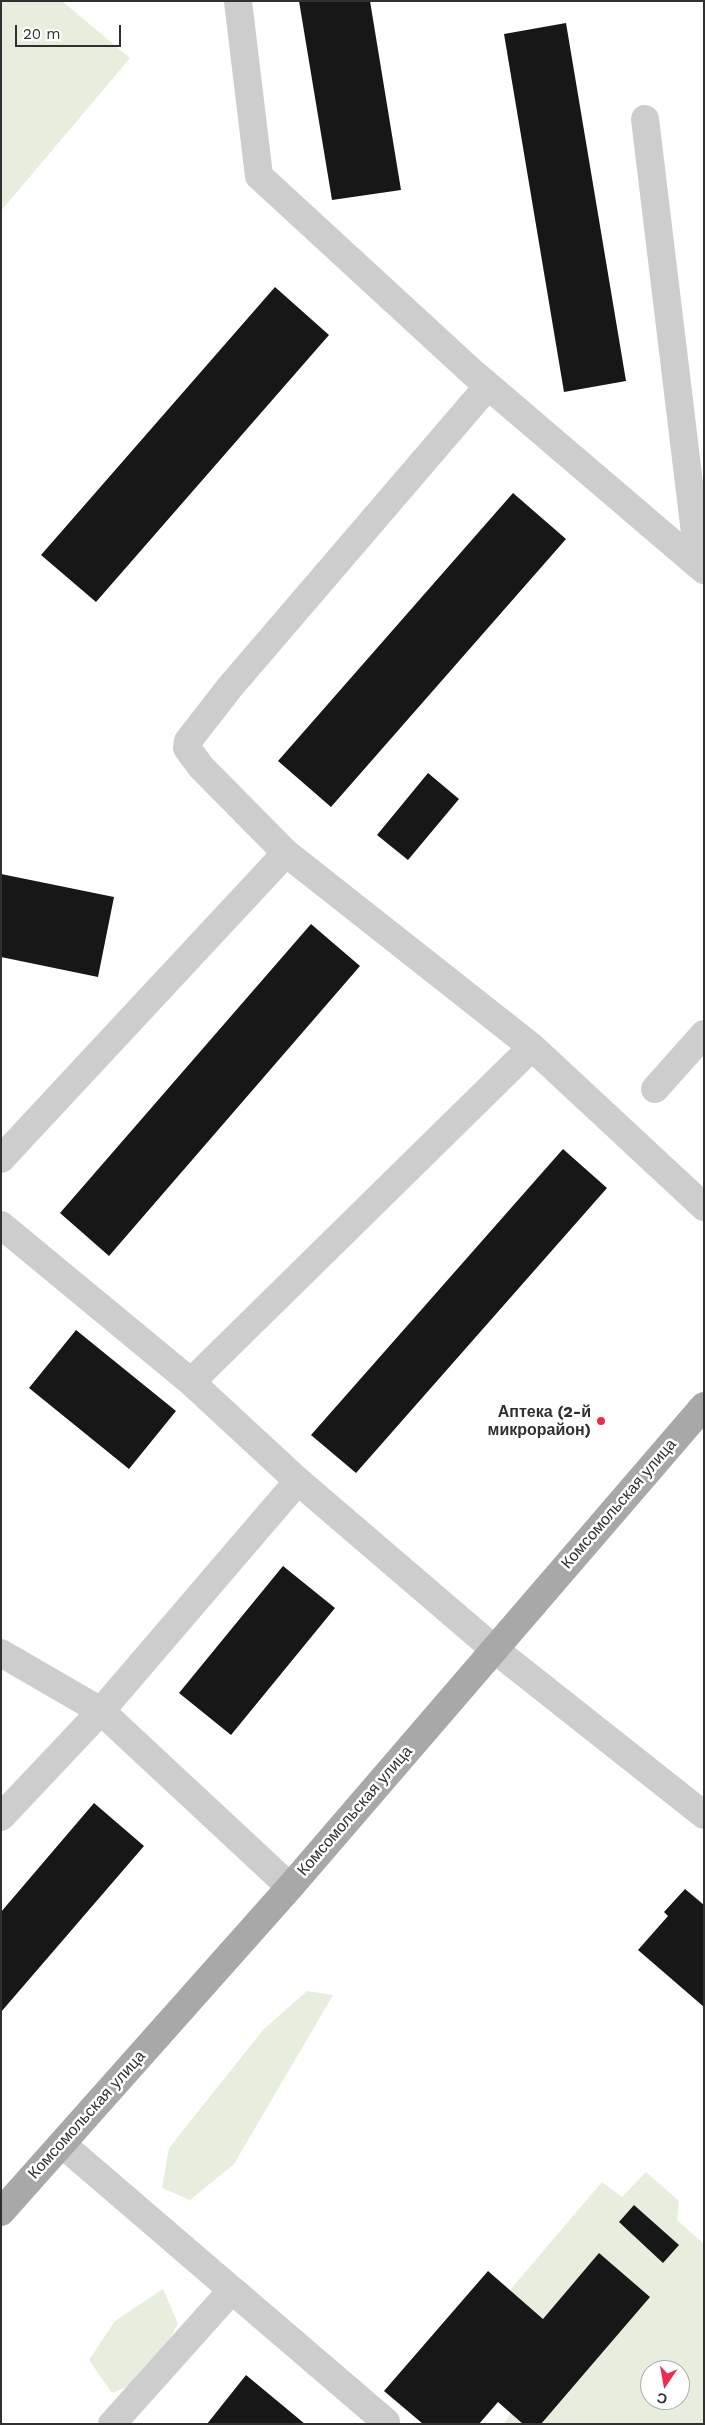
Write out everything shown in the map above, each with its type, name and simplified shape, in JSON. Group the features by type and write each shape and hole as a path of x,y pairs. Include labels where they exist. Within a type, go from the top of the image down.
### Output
{"main road":[{"name":"Комсомольская улица","path":"1,2212 290,1887 704,1406"}],"lane":[{"path":"238,1 259,176 488,386 701,568"},
{"path":"645,119 701,568"},
{"path":"488,386 230,687 188,741 187,748 201,767 286,853 532,1047 704,1207"},
{"path":"1,1158 286,853"},
{"path":"654,1089 704,1034"},
{"path":"191,1382 532,1047"},
{"path":"1,1225 191,1382 298,1481 494,1649 704,1815"},
{"path":"1,1817 101,1712 298,1481"},
{"path":"1,1654 101,1712 290,1887"},
{"path":"62,2144 386,2422"},
{"path":"112,2424 232,2290"}],"green space":[{"path":"1,1 62,1 130,58 1,211"},
{"path":"307,1991 333,1995 234,2164 190,2200 162,2188 169,2148 263,2030"},
{"path":"646,2172 679,2201 677,2220 704,2244 704,2424 504,2424 558,2332 510,2290 602,2182 622,2197"},
{"path":"163,2289 178,2324 153,2370 133,2384 112,2393 89,2360 115,2321"}],"building":[{"path":"299,1 370,1 401,190 332,200"},
{"path":"566,23 626,381 564,392 504,34"},
{"path":"275,287 329,335 96,602 41,555"},
{"path":"513,493 566,539 331,807 278,761"},
{"path":"428,773 459,799 408,860 377,835"},
{"path":"1,874 114,897 98,977 1,957"},
{"path":"311,924 360,966 109,1256 60,1213"},
{"path":"563,1149 607,1188 356,1473 311,1435"},
{"path":"76,1330 176,1411 129,1469 29,1388"},
{"path":"283,1566 335,1608 231,1735 179,1693"},
{"path":"94,1803 144,1846 1,2012 1,1912"},
{"path":"685,1889 704,1905 704,2007 638,1950 668,1916 664,1912"},
{"path":"634,2205 679,2245 663,2263 619,2222"},
{"path":"599,2253 650,2297 541,2424 523,2424 498,2402 479,2424 423,2424 384,2391 488,2271 543,2319"},
{"path":"246,2375 305,2424 207,2424"}],"place":[{"name":"Аптека (2-й микрорайон)","path":"601,1421"}]}
